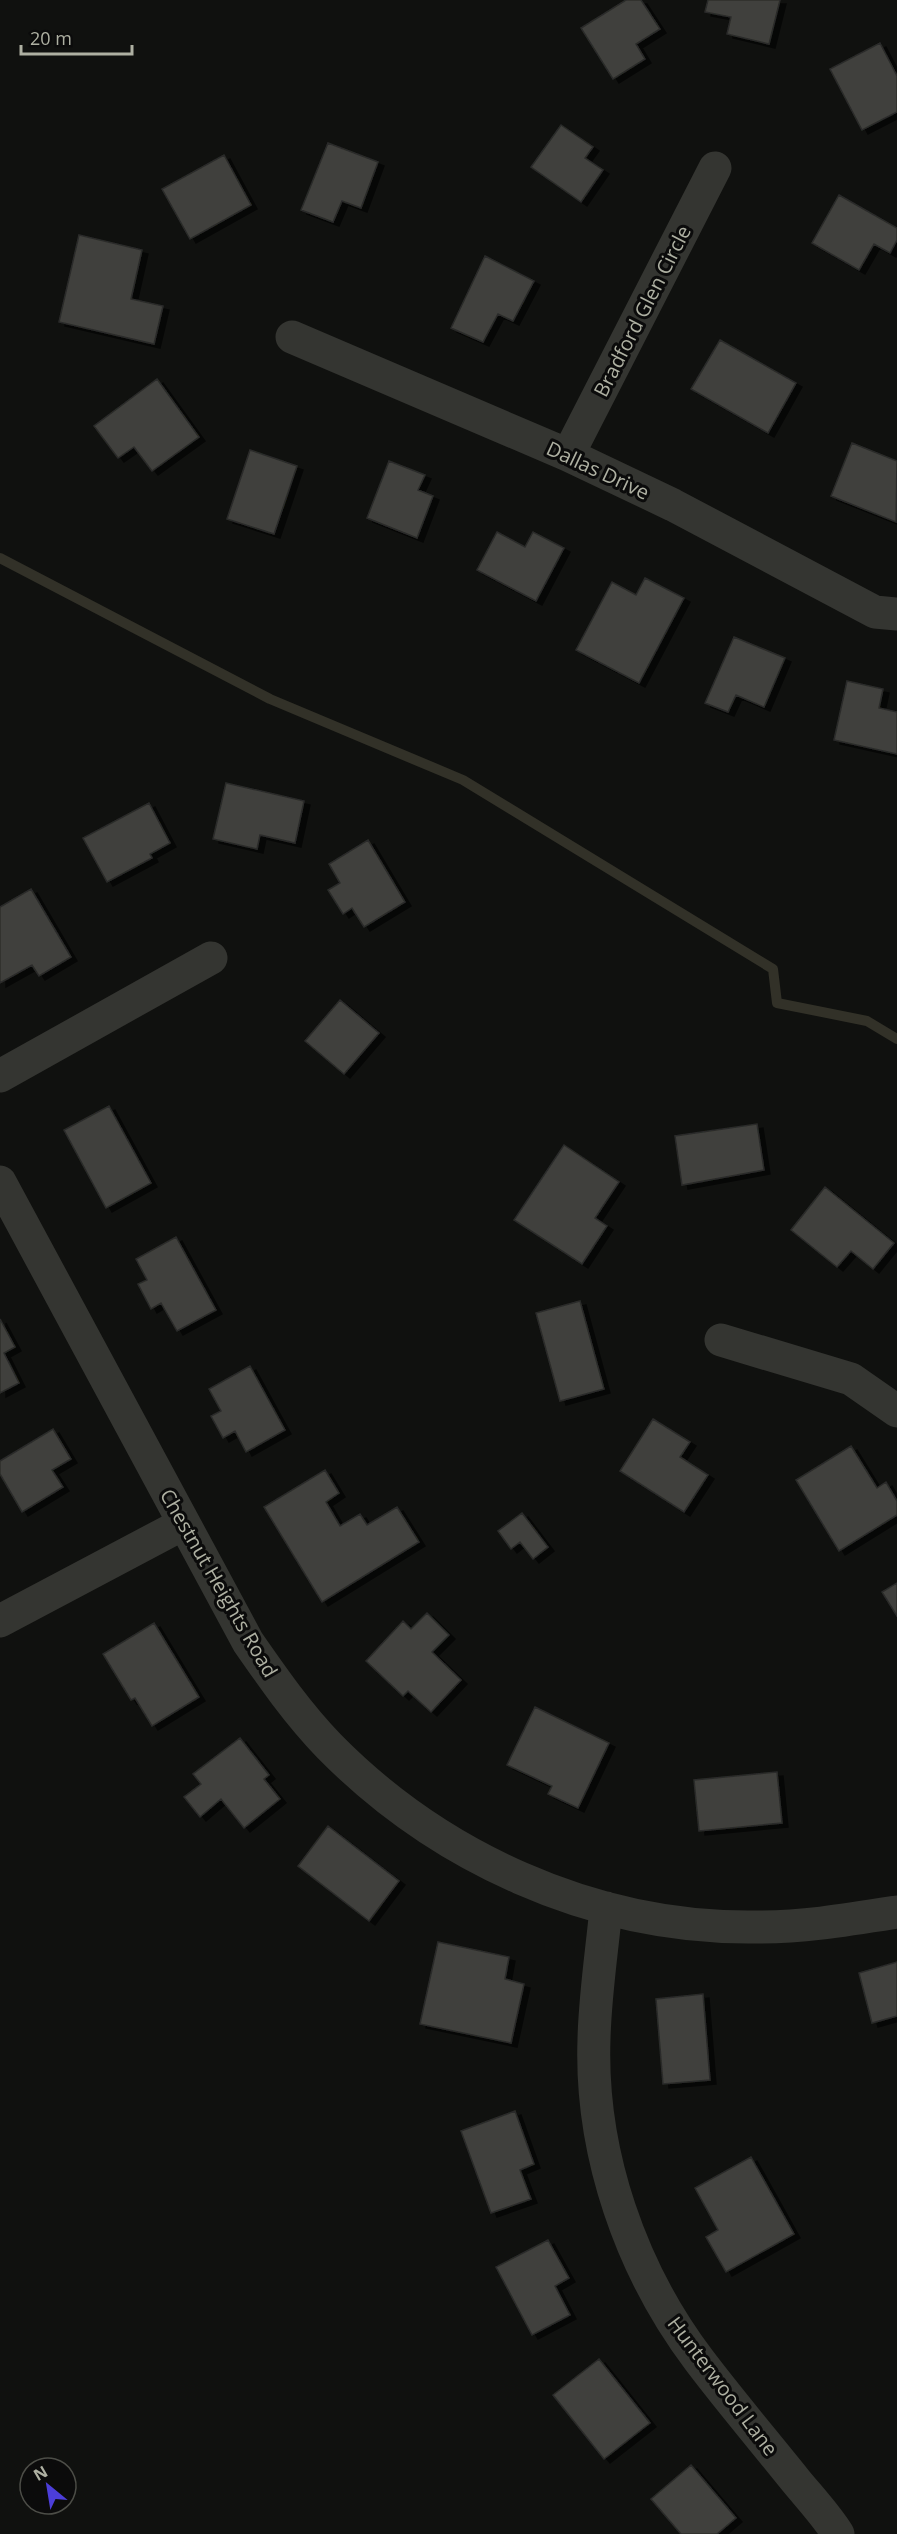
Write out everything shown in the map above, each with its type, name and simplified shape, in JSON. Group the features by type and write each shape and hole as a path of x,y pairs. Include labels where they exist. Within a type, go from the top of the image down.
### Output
{"street":[{"name":"Bradford Glen Circle","path":"568,454 715,168"},
{"name":"Dallas Drive","path":"292,337 568,454 673,505 875,612 897,614"},
{"path":"0,1076 211,958"},
{"name":"Chestnut Heights Road","path":"0,1182 248,1642 286,1696 327,1745 369,1784 419,1823 493,1866 573,1899 606,1908 684,1923 746,1928 809,1926 897,1912"},
{"path":"721,1340 851,1379 897,1411"},
{"path":"0,1621 183,1524"},
{"name":"Hunterwood Lane","path":"606,1908 594,2040 598,2112 608,2167 624,2222 645,2273 698,2359 838,2534"}],"building":[{"path":"626,0 641,0 660,29 636,44 645,59 613,79 581,28"},
{"path":"708,0 780,0 769,44 727,34 731,17 705,12"},
{"path":"880,43 897,76 897,112 862,130 830,69"},
{"path":"561,125 593,147 585,158 603,170 581,202 531,167"},
{"path":"328,143 378,162 361,208 342,201 333,222 301,210"},
{"path":"224,155 251,205 190,239 162,189"},
{"path":"839,195 897,228 897,240 890,253 874,244 859,270 812,243"},
{"path":"79,235 142,250 131,299 163,306 154,344 59,322"},
{"path":"485,256 534,281 513,321 498,314 483,342 451,328"},
{"path":"720,340 796,383 768,433 691,389"},
{"path":"157,379 199,437 152,471 134,447 118,458 94,426"},
{"path":"852,443 897,461 896,522 831,496"},
{"path":"250,450 297,466 274,534 227,519"},
{"path":"389,461 425,475 418,490 433,496 417,538 367,518"},
{"path":"497,532 525,547 533,532 564,548 536,601 477,570"},
{"path":"645,578 684,598 639,683 576,650 612,582 636,595"},
{"path":"734,637 785,658 764,707 736,695 728,712 705,703"},
{"path":"847,681 883,689 879,708 897,712 897,754 834,740"},
{"path":"226,783 304,801 295,843 260,835 257,849 213,839"},
{"path":"149,803 170,843 150,854 152,858 107,882 83,838"},
{"path":"368,840 405,902 364,927 352,908 343,914 328,890 340,883 329,864"},
{"path":"31,889 71,957 39,976 32,965 0,983 0,907"},
{"path":"340,1000 379,1033 344,1074 305,1041"},
{"path":"109,1106 151,1183 106,1208 64,1130"},
{"path":"757,1124 764,1170 682,1185 675,1136"},
{"path":"564,1145 619,1182 595,1218 607,1226 582,1264 514,1220"},
{"path":"825,1187 894,1243 873,1269 851,1251 837,1267 791,1230"},
{"path":"176,1237 216,1310 177,1331 161,1303 151,1309 138,1284 147,1280 136,1259"},
{"path":"580,1301 604,1389 560,1401 536,1313"},
{"path":"0,1319 15,1347 4,1353 19,1383 0,1393"},
{"path":"250,1366 285,1430 246,1452 235,1431 223,1438 211,1416 221,1411 209,1389"},
{"path":"653,1419 690,1442 680,1457 708,1475 684,1512 620,1471"},
{"path":"53,1429 71,1459 52,1470 63,1487 22,1512 0,1474 0,1461"},
{"path":"851,1446 877,1488 886,1482 897,1501 897,1515 839,1551 796,1480"},
{"path":"325,1470 339,1493 326,1502 340,1526 360,1514 367,1525 397,1507 419,1542 322,1602 264,1507"},
{"path":"522,1513 548,1547 533,1559 520,1542 511,1549 498,1531"},
{"path":"897,1583 897,1616 882,1592"},
{"path":"427,1613 449,1635 432,1652 461,1680 431,1712 408,1691 403,1696 366,1661 403,1621 411,1629"},
{"path":"154,1623 199,1697 152,1726 135,1698 131,1700 103,1654"},
{"path":"535,1707 609,1743 578,1808 548,1794 552,1786 507,1765"},
{"path":"240,1738 269,1775 264,1779 280,1799 244,1828 221,1799 200,1817 184,1797 201,1784 193,1774"},
{"path":"777,1772 782,1823 699,1831 694,1780"},
{"path":"328,1826 399,1881 369,1921 298,1866"},
{"path":"438,1942 509,1957 505,1979 524,1984 511,2043 420,2024"},
{"path":"897,1962 897,2016 872,2023 859,1973"},
{"path":"703,1994 710,2080 663,2084 656,1999"},
{"path":"515,2111 534,2164 520,2170 531,2199 491,2213 461,2131"},
{"path":"751,2157 794,2234 726,2272 706,2237 718,2230 695,2188"},
{"path":"548,2240 569,2278 555,2286 570,2315 532,2335 496,2267"},
{"path":"599,2359 650,2423 604,2459 553,2395"},
{"path":"691,2465 736,2518 717,2534 681,2534 651,2499"}],"waterway":[{"path":"0,558 270,699 463,780 773,969 777,1003 867,1021 897,1039"}]}
